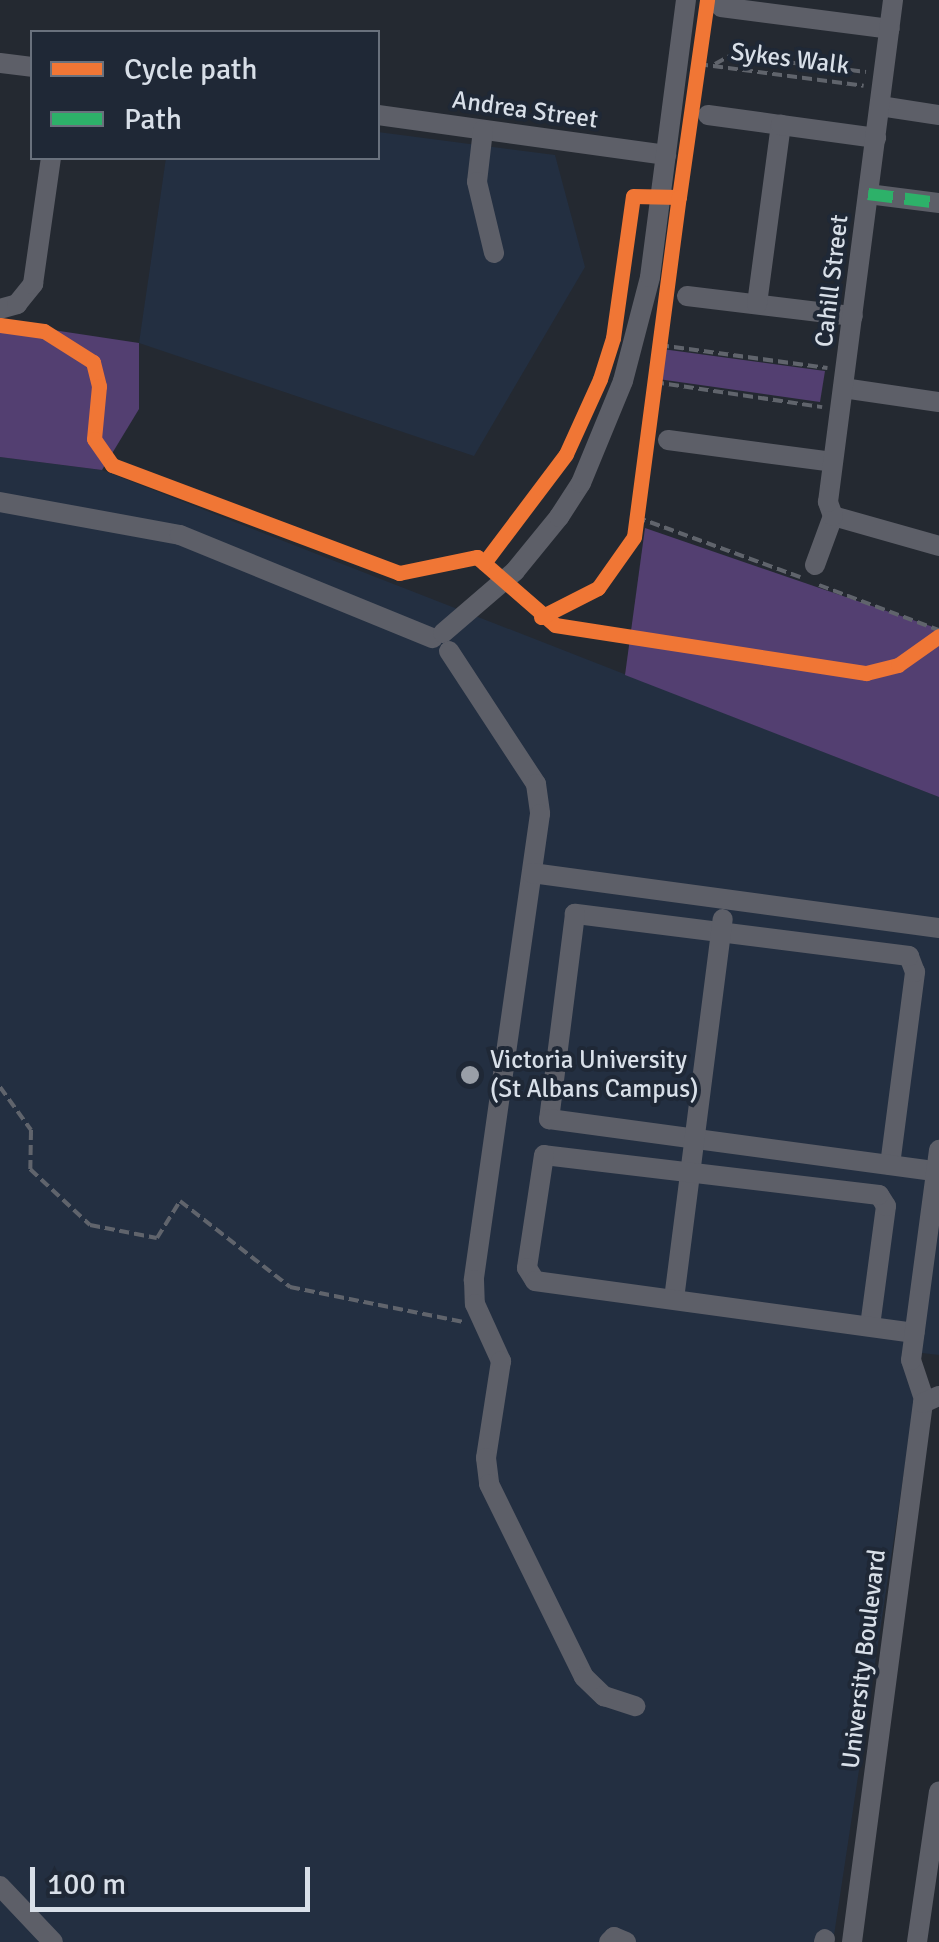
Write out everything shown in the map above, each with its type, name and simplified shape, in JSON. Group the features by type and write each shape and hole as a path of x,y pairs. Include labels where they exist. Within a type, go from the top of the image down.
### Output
{"street":[{"path":"444,640 465,614 515,571 559,517 597,446 650,277 686,0"},
{"name":"Cahill Street","path":"806,569 834,516 828,502 893,0"},
{"path":"722,7 890,28"},
{"path":"0,63 30,68"},
{"path":"880,106 939,115"},
{"name":"Andrea Street","path":"380,115 666,155"},
{"path":"708,115 876,138"},
{"path":"757,304 781,125"},
{"path":"483,130 477,182 494,254"},
{"path":"0,309 16,304 33,284 51,160"},
{"path":"868,194 939,204"},
{"path":"688,296 853,316"},
{"path":"843,388 939,402"},
{"path":"668,440 833,462"},
{"path":"0,502 180,535 444,640 536,784 540,814 474,1280 483,1326 501,1361 502,1385 486,1458 489,1484 584,1677 604,1696 635,1706"},
{"path":"834,516 939,546"},
{"path":"532,873 939,928"},
{"path":"674,1300 725,899"},
{"path":"890,1165 912,959 721,930 575,914 546,1108 554,1122 890,1165 938,1160 911,1373 932,1397"},
{"path":"870,1326 883,1198 544,1154 527,1268 535,1281 914,1333"},
{"name":"University Boulevard","path":"852,1942 932,1397"},
{"path":"917,1942 939,1792"},
{"path":"0,1886 53,1942"},
{"path":"608,1942 626,1942"}],"path":[{"path":"701,44 702,70"},
{"path":"661,328 653,390 822,407"},
{"path":"659,345 827,368"},
{"path":"634,537 637,509 806,569 934,636"},
{"path":"0,1088 31,1130 30,1170 90,1225 157,1238 180,1201 290,1287 483,1326"}],"shaded area":[{"path":"380,132 555,155 585,267 474,456 139,343 166,160 380,160"},
{"path":"0,322 139,343 139,409 102,470 0,457"},
{"path":"662,349 825,371 820,402 658,379"},
{"name":"Victoria University (St Albans Campus)","path":"0,457 102,470 939,797 939,1355 922,1353 833,1942 0,1942"},
{"path":"645,528 939,629 939,797 625,675"}],"marked path":[{"path":"868,194 939,203"}],"cycle path":[{"path":"484,563 566,454 600,379 613,338 633,196 679,197 707,0"},
{"path":"541,617 598,588 634,537 679,197"},
{"path":"0,325 44,331 93,362 99,386 94,439 112,465 399,573 477,557 555,625 866,673 898,665 939,636"}],"place":[{"name":"Victoria University (St Albans Campus)","path":"470,1075"}]}
